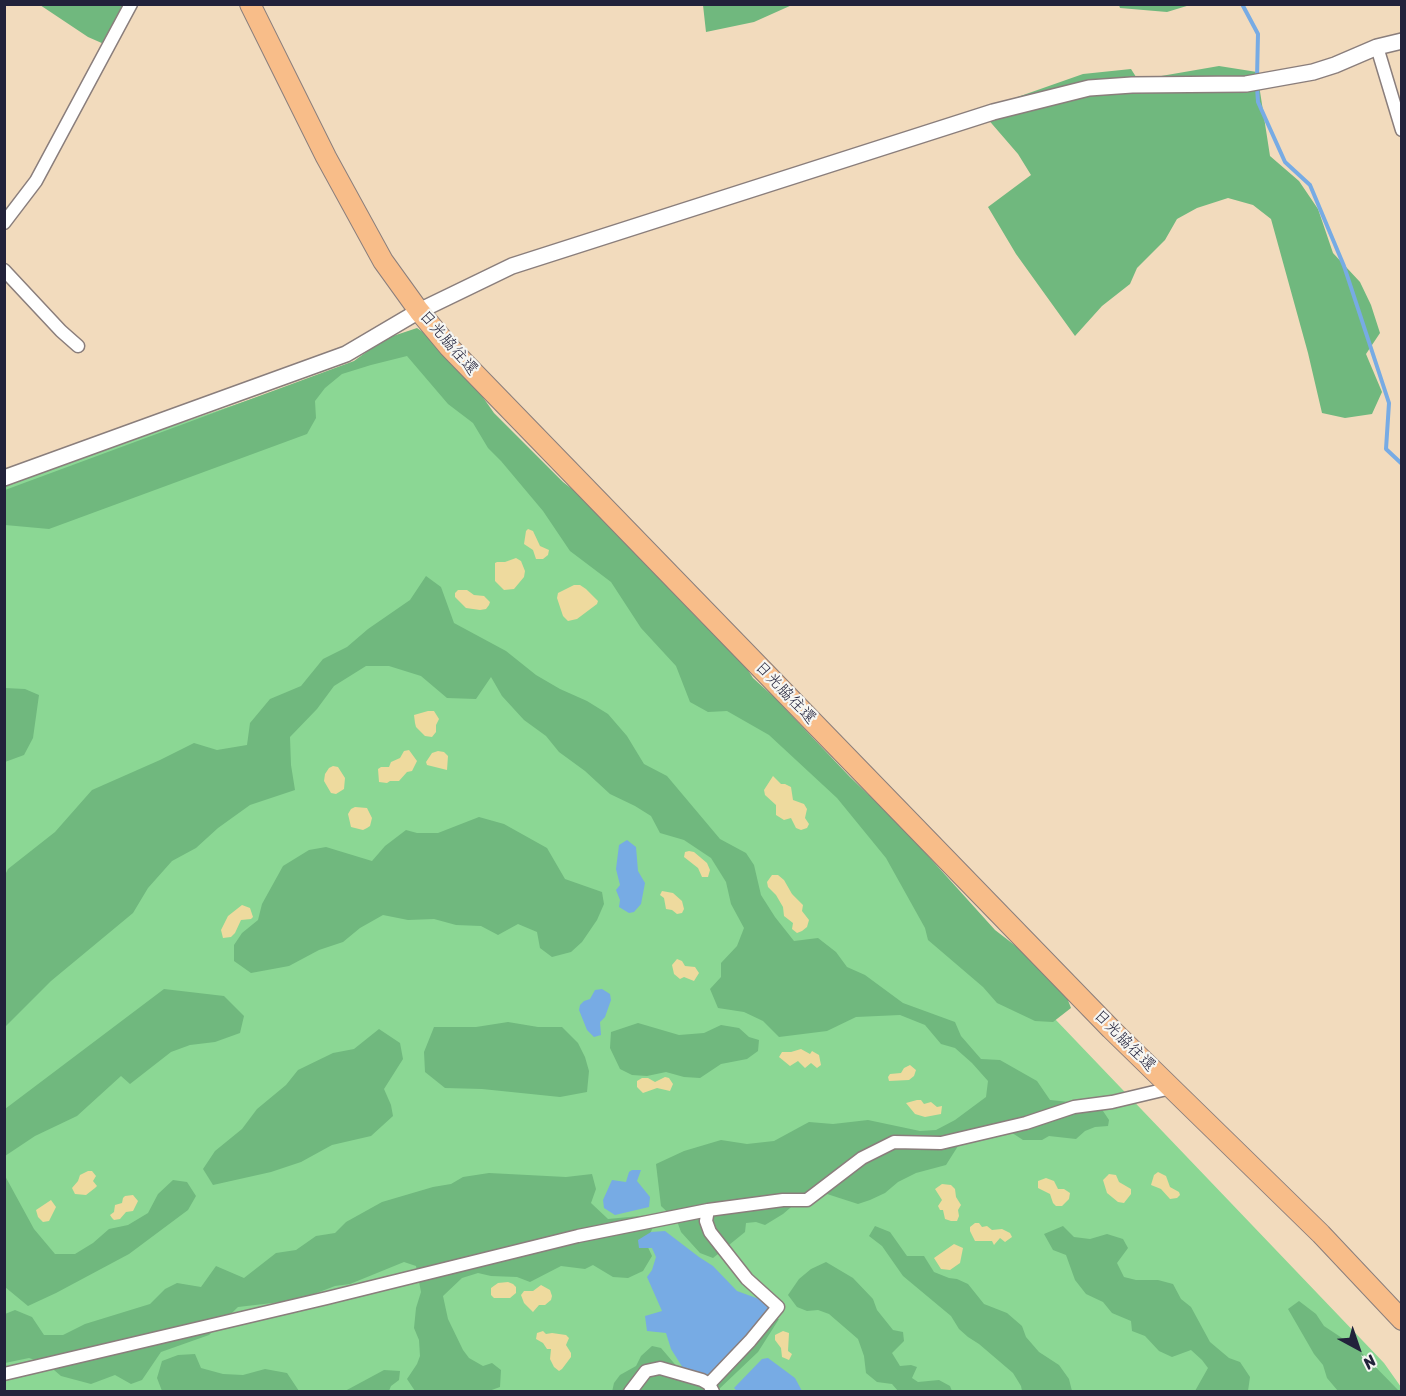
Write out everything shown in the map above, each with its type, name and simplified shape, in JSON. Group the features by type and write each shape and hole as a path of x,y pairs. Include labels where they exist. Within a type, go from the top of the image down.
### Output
{"highway":[{"name":"日光脇往還","path":"250,4 383,261 419,312 449,347 1103,1021 1322,1234 1401,1320"}],"street":[{"path":"4,223 36,181 130,4"},
{"path":"4,478 332,361 419,312 512,266 993,112 1089,88 1256,82 1324,69 1377,47 1401,40"},
{"path":"1377,47 1401,130"},
{"path":"4,270 78,346"},
{"path":"4,1374 327,1299 578,1236 708,1210 783,1200 807,1200 862,1158 894,1142 941,1143 1026,1123 1074,1107 1112,1102 1171,1088"},
{"path":"630,1392 646,1371 660,1368 699,1379 711,1388 778,1306 747,1278 710,1232 706,1221 708,1210"}],"green space":[{"path":"703,4 792,5 754,22 706,32"},
{"path":"1119,4 1190,5 1167,12 1120,8"},
{"path":"40,5 123,5 104,44 88,37"},
{"path":"1219,66 1257,72 1270,156 1299,181 1318,209 1333,253 1360,282 1371,305 1380,333 1366,354 1382,392 1372,414 1345,418 1322,413 1271,219 1253,205 1228,198 1197,208 1177,219 1165,240 1137,268 1130,284 1102,306 1075,336 1016,254 988,207 1031,175 1018,154 986,117 992,106 1083,74 1131,69 1138,80"},
{"path":"417,328 433,339 468,376 494,413 563,482 586,500 645,560 699,620 739,656 753,678 902,827 995,930 1064,990 1071,1008 1053,1022 1035,1021 997,1003 983,987 928,940 925,928 886,858 837,798 769,735 727,711 708,712 690,702 676,666 641,628 611,582 570,551 543,511 488,448 473,423 448,404 407,356 342,374 325,388 315,401 316,418 307,434 49,529 5,525 5,490 354,361 384,339"},
{"path":"414,344 441,377 1384,1363 1401,1387 1401,1391 5,1391 4,483"},
{"path":"426,576 441,587 454,623 506,651 536,675 608,714 627,736 644,764 667,776 720,839 746,853 754,865 761,895 794,941 818,938 836,952 847,967 865,975 903,1003 955,1022 961,1036 981,1059 1000,1060 1037,1081 1050,1100 1099,1105 1109,1120 1108,1126 1085,1131 1076,1139 1049,1136 1042,1140 1023,1140 997,1123 983,1127 965,1135 946,1165 916,1173 870,1200 858,1204 827,1194 797,1202 765,1225 756,1222 746,1223 745,1232 713,1258 700,1253 681,1232 677,1221 661,1206 656,1164 684,1151 721,1140 747,1144 774,1141 809,1122 833,1124 868,1120 920,1131 936,1130 955,1120 986,1097 988,1081 955,1048 941,1044 925,1025 900,1015 856,1017 827,1031 779,1037 763,1021 744,1012 718,1008 710,989 721,977 721,963 737,946 744,928 731,904 726,882 711,858 684,840 660,833 651,816 610,794 585,771 559,752 546,736 524,720 502,696 491,677 476,699 447,698 421,676 389,666 366,666 334,686 317,709 290,737 295,790 250,805 218,828 196,848 172,861 148,888 133,913 51,981 5,1027 4,877 8,869 55,832 92,790 194,743 217,750 247,745 250,723 270,699 301,686 323,659 347,647 368,629 410,600"},
{"path":"5,688 25,689 39,695 33,738 24,755 5,762"},
{"path":"479,817 504,824 547,848 565,879 602,892 604,904 597,920 582,942 571,952 552,957 540,948 537,932 518,924 498,935 481,926 456,925 434,919 408,920 383,915 360,928 343,942 319,950 289,966 251,973 234,961 234,945 242,933 258,920 262,904 283,866 309,850 326,847 372,861 385,846 406,830 417,833 438,833"},
{"path":"164,989 224,996 244,1016 240,1033 215,1042 190,1045 171,1052 130,1084 121,1076 77,1116 35,1136 5,1156 5,1109"},
{"path":"508,1022 538,1027 562,1027 578,1043 585,1057 589,1071 587,1092 560,1097 482,1089 445,1088 425,1072 424,1052 434,1027 476,1027"},
{"path":"638,1023 679,1035 704,1033 721,1025 739,1028 749,1037 759,1040 758,1051 747,1059 721,1064 700,1078 666,1072 647,1076 632,1075 620,1069 610,1048 611,1032"},
{"path":"379,1029 400,1043 403,1059 384,1089 393,1116 371,1136 332,1145 301,1162 271,1172 213,1185 203,1169 215,1151 242,1129 257,1109 286,1085 298,1070 333,1053 354,1049"},
{"path":"489,1173 566,1177 592,1174 596,1189 591,1203 608,1219 650,1215 653,1227 646,1243 652,1256 643,1271 628,1278 613,1277 593,1265 585,1269 561,1266 530,1282 517,1277 478,1273 462,1278 443,1296 448,1319 463,1350 469,1358 483,1366 492,1363 501,1370 500,1387 489,1391 415,1391 407,1379 420,1356 419,1340 414,1328 416,1308 421,1292 416,1266 404,1262 350,1284 335,1286 298,1300 238,1307 209,1335 161,1352 142,1380 131,1384 115,1375 91,1384 61,1376 47,1364 29,1358 5,1363 5,1314 15,1310 32,1317 44,1335 63,1335 85,1324 150,1304 165,1289 177,1283 201,1287 216,1266 244,1278 276,1253 296,1250 316,1236 335,1233 346,1222 382,1202 451,1184 463,1177"},
{"path":"4,1174 34,1229 55,1254 75,1254 93,1243 109,1229 128,1225 148,1213 158,1194 173,1180 187,1182 196,1196 188,1210 129,1254 28,1306 5,1287"},
{"path":"875,1226 890,1232 907,1256 924,1256 934,1272 968,1284 984,1304 1007,1313 1022,1326 1026,1337 1039,1352 1059,1365 1069,1379 1072,1391 1022,1391 1013,1373 968,1337 959,1329 951,1316 903,1276 882,1246 869,1236"},
{"path":"1063,1226 1074,1237 1090,1239 1107,1234 1123,1239 1128,1248 1117,1263 1124,1277 1136,1280 1158,1280 1173,1284 1181,1299 1191,1307 1210,1342 1229,1358 1240,1362 1250,1377 1248,1391 1195,1391 1208,1368 1191,1350 1172,1357 1159,1351 1145,1336 1132,1331 1131,1321 1112,1313 1103,1302 1086,1294 1075,1280 1066,1255 1053,1250 1044,1234"},
{"path":"826,1262 853,1278 873,1299 877,1310 893,1330 903,1332 904,1341 892,1353 900,1366 917,1367 912,1378 918,1382 939,1380 950,1386 952,1391 898,1391 892,1384 877,1382 866,1373 864,1356 858,1339 829,1314 797,1307 788,1295 799,1279 811,1269"},
{"path":"1299,1301 1316,1314 1324,1326 1357,1348 1399,1391 1338,1391 1327,1378 1323,1365 1314,1354 1288,1309"},
{"path":"772,1319 779,1319 758,1352 717,1391 612,1392 614,1383 620,1375 636,1366 641,1356 652,1346 661,1348 679,1369 705,1381"},
{"path":"195,1354 201,1368 223,1374 243,1375 265,1369 287,1373 299,1391 162,1391 157,1378 162,1361 178,1355"},
{"path":"384,1370 400,1371 399,1380 391,1386 389,1391 345,1391"}],"sand":[{"path":"528,529 533,531 540,546 549,550 548,555 543,559 536,559 533,550 524,544"},
{"path":"516,558 521,561 525,571 524,577 514,589 504,590 495,581 495,563"},
{"path":"574,585 580,585 586,589 598,601 577,619 568,621 563,616 557,598 558,593"},
{"path":"458,590 467,590 474,595 484,596 490,602 489,605 486,609 480,610 466,608 455,597"},
{"path":"434,711 439,719 436,732 432,737 425,736 415,723 414,715"},
{"path":"409,750 417,761 412,771 407,772 399,781 379,782 378,769 389,767 391,762 400,758 404,751"},
{"path":"438,751 448,756 447,770 427,765 426,762 432,753"},
{"path":"333,766 338,767 345,778 344,789 336,794 331,793 324,781 325,774"},
{"path":"773,776 781,784 791,787 793,800 804,804 807,809 805,818 809,824 807,828 801,830 796,828 791,818 784,820 776,815 776,805 765,795 764,790"},
{"path":"355,807 367,808 372,818 370,826 363,830 351,827 348,814"},
{"path":"685,852 694,852 707,863 710,870 708,877 702,877 698,868 684,857"},
{"path":"772,875 778,875 784,880 792,894 803,905 802,911 809,920 807,927 802,931 797,933 792,929 793,923 784,916 783,907 768,887 767,882"},
{"path":"662,891 673,893 682,901 684,909 682,913 677,914 666,909 664,898 660,895"},
{"path":"242,905 250,908 253,917 241,920 231,937 223,938 221,930 228,916"},
{"path":"677,959 685,966 695,967 699,973 694,981 684,977 680,979 674,974 672,965"},
{"path":"801,1049 810,1054 812,1051 819,1055 821,1065 817,1068 811,1063 805,1068 798,1061 790,1066 779,1057 782,1052"},
{"path":"910,1065 916,1070 914,1076 909,1080 889,1081 890,1074 901,1073"},
{"path":"665,1077 669,1078 673,1084 670,1091 657,1088 643,1093 637,1087 637,1081 642,1078 655,1082"},
{"path":"921,1100 924,1104 931,1102 937,1107 942,1106 941,1114 925,1117 915,1114 906,1103"},
{"path":"92,1171 96,1176 93,1181 97,1186 86,1195 75,1194 72,1188 80,1175"},
{"path":"1158,1172 1166,1176 1170,1187 1179,1192 1180,1195 1177,1198 1170,1199 1161,1189 1151,1185 1154,1175"},
{"path":"1109,1174 1116,1175 1119,1182 1131,1189 1131,1194 1124,1203 1118,1202 1107,1193 1103,1180"},
{"path":"1046,1178 1054,1181 1058,1189 1064,1189 1070,1193 1069,1199 1062,1206 1056,1206 1050,1194 1038,1188 1038,1181"},
{"path":"942,1184 951,1185 955,1189 956,1197 961,1205 957,1221 945,1219 943,1210 940,1210 938,1206 942,1200 935,1189"},
{"path":"133,1195 138,1201 133,1211 126,1212 120,1219 114,1220 110,1215 114,1212 115,1205 122,1203 125,1196"},
{"path":"51,1200 56,1207 49,1221 43,1222 36,1210"},
{"path":"975,1223 992,1230 1002,1229 1010,1233 1012,1237 1005,1242 1000,1238 994,1245 992,1241 975,1241 970,1227"},
{"path":"954,1244 963,1248 960,1263 950,1270 941,1269 934,1258"},
{"path":"508,1282 516,1287 516,1293 510,1298 494,1298 491,1295 491,1288 498,1283"},
{"path":"541,1285 550,1290 551,1300 545,1305 539,1305 533,1312 524,1303 521,1295 524,1291 533,1291"},
{"path":"543,1331 546,1334 566,1335 569,1338 566,1345 571,1357 559,1371 550,1359 551,1349 547,1349 536,1339 537,1333"},
{"path":"783,1331 789,1333 788,1351 792,1354 789,1360 782,1357 781,1348 775,1340 775,1335"}],"water":[{"path":"627,840 636,847 638,871 645,883 641,904 634,912 629,913 619,907 620,900 616,890 620,885 616,869 619,845"},
{"path":"602,989 610,994 611,1000 605,1017 600,1022 601,1035 594,1037 587,1030 579,1010 580,1005 590,999 595,990"},
{"path":"632,1170 641,1170 637,1181 650,1197 649,1207 615,1215 604,1208 603,1200 612,1180 626,1182"},
{"path":"665,1231 713,1266 737,1291 759,1299 775,1309 718,1368 702,1378 683,1368 671,1349 666,1333 647,1331 645,1316 662,1311 647,1277 656,1257 652,1248 639,1248 638,1240 651,1232"},
{"path":"768,1358 795,1378 802,1391 737,1391 734,1388 762,1359"}],"waterway":[{"path":"1242,4 1258,34 1257,78"},
{"path":"1257,87 1258,102 1285,162 1310,185 1344,266 1389,403 1386,449 1402,464"}]}
